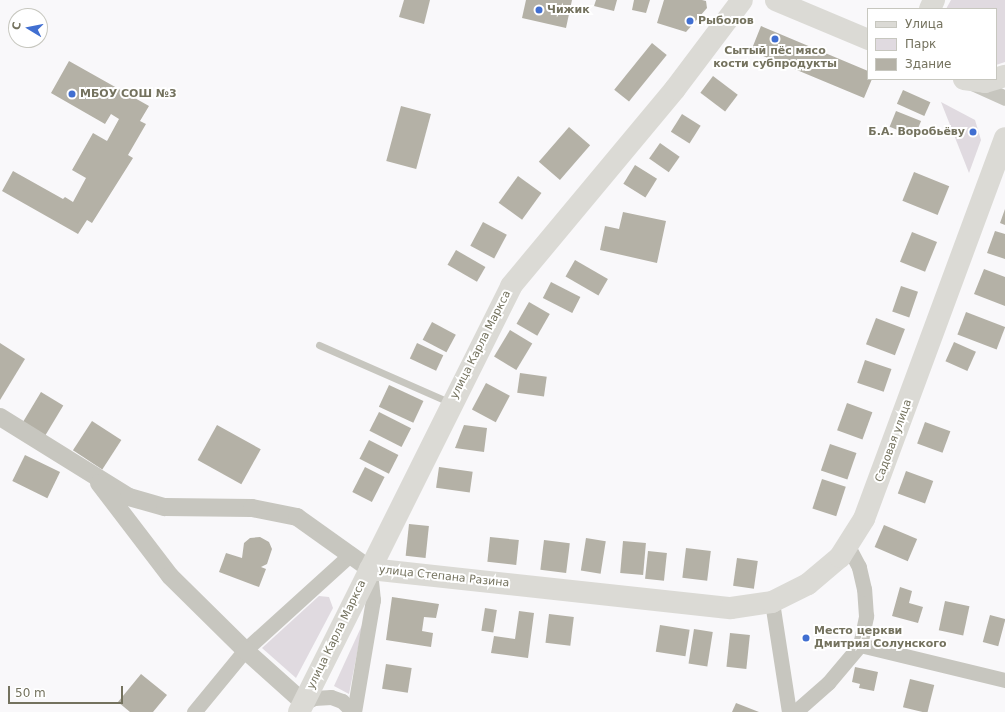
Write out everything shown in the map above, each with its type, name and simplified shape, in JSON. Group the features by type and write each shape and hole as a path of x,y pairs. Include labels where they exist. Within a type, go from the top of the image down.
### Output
{"main road":[{"name":"улица Карла Маркса","path":"302,708 501,302 516,278 675,88 742,0"},
{"path":"775,0 867,39"},
{"path":"971,80 985,82 992,80"},
{"name":"Садовая улица","path":"772,602 808,584 830,567 848,546 870,504 1005,138"},
{"name":"улица Степана Разина","path":"370,569 718,607 745,607 772,602"}],"street":[{"path":"966,80 1005,98"},
{"name":"улица Степана Разина","path":"0,417 129,497 165,507 252,508 297,517 370,569"},
{"name":"улица Степана Разина","path":"92,475 170,576 302,708"},
{"path":"795,712 828,683 860,645 866,616 864,589 859,567 848,546"},
{"path":"194,712 245,650 351,554"},
{"path":"353,712 373,600 370,569"},
{"path":"772,602 789,712"},
{"path":"860,645 1005,680"},
{"path":"302,708 320,697 331,697 342,701 353,712"}],"lane":[{"path":"319,345 452,403"}],"green space":[{"path":"951,0 1005,0 1005,62 997,65 997,8 947,8"},
{"path":"941,102 975,120 981,140 969,173"},
{"path":"319,596 329,597 333,608 296,678 262,648"},
{"path":"363,623 349,694 334,686"}],"building":[{"path":"404,0 430,0 424,24 399,17"},
{"path":"526,0 572,0 566,28 522,18"},
{"path":"596,0 617,0 614,11 594,6"},
{"path":"634,0 650,0 646,13 632,10"},
{"path":"664,0 702,0 706,1 707,8 686,32 657,23"},
{"path":"761,26 867,71 867,80 872,80 864,98 751,51"},
{"path":"652,43 667,55 629,102 614,90"},
{"path":"69,61 149,106 140,121 146,124 128,155 133,158 92,223 87,220 78,234 2,191 13,171 63,199 65,197 73,202 86,178 72,170 93,133 107,141 119,119 111,114 105,124 51,93"},
{"path":"713,76 738,95 725,111 700,93"},
{"path":"903,90 930,102 924,116 897,104"},
{"path":"401,106 431,114 416,169 386,161"},
{"path":"896,111 921,121 915,137 890,127"},
{"path":"682,114 701,126 690,143 671,132"},
{"path":"569,127 590,145 560,180 539,162"},
{"path":"660,143 680,157 669,172 649,159"},
{"path":"635,165 657,179 645,197 623,184"},
{"path":"914,172 949,186 938,215 902,201"},
{"path":"518,176 541,193 522,220 499,203"},
{"path":"1005,209 1005,225 1000,223"},
{"path":"623,212 666,221 657,263 600,250 605,226 619,229"},
{"path":"483,222 507,235 494,259 470,246"},
{"path":"995,231 1005,234 1005,259 987,253"},
{"path":"912,232 937,242 925,272 900,262"},
{"path":"456,250 485,267 477,282 448,265"},
{"path":"575,260 608,279 598,295 566,276"},
{"path":"984,269 1005,277 1005,306 974,294"},
{"path":"551,282 580,297 572,313 543,298"},
{"path":"901,286 918,292 909,317 892,312"},
{"path":"529,302 550,314 537,336 516,324"},
{"path":"966,312 1005,327 997,349 957,334"},
{"path":"876,318 905,329 895,355 866,344"},
{"path":"432,322 456,335 446,352 423,340"},
{"path":"510,330 532,343 516,370 494,357"},
{"path":"954,342 976,352 967,371 945,361"},
{"path":"0,343 25,359 0,400"},
{"path":"417,343 443,355 436,371 410,358"},
{"path":"865,360 891,369 884,392 857,383"},
{"path":"520,373 547,377 544,397 517,393"},
{"path":"486,383 510,396 496,422 472,409"},
{"path":"389,385 423,401 413,423 379,407"},
{"path":"41,392 63,405 45,435 23,422"},
{"path":"847,403 872,412 862,439 837,430"},
{"path":"379,412 411,428 402,447 369,431"},
{"path":"92,421 121,440 102,469 73,450"},
{"path":"925,422 950,431 943,453 917,444"},
{"path":"217,425 261,449 241,484 198,460"},
{"path":"464,425 487,428 484,452 455,448"},
{"path":"369,440 398,455 389,474 359,459"},
{"path":"830,444 856,453 847,480 821,470"},
{"path":"25,455 60,472 47,498 12,481"},
{"path":"365,467 385,477 372,502 352,492"},
{"path":"439,467 473,472 470,493 436,488"},
{"path":"906,471 933,481 925,503 898,494"},
{"path":"822,479 846,487 836,516 812,508"},
{"path":"409,524 429,526 426,558 406,556"},
{"path":"884,525 917,539 908,561 875,547"},
{"path":"260,537 269,542 272,549 267,564 261,567 266,569 259,587 219,572 226,553 242,558 244,543 250,538"},
{"path":"490,537 519,540 516,565 487,562"},
{"path":"586,538 606,541 601,574 581,571"},
{"path":"544,540 570,543 566,573 540,570"},
{"path":"623,541 646,543 643,575 620,573"},
{"path":"686,548 711,551 707,581 682,578"},
{"path":"648,551 667,553 664,581 645,579"},
{"path":"737,558 758,561 754,589 733,586"},
{"path":"900,587 912,591 909,603 923,607 918,623 892,616"},
{"path":"392,597 439,604 436,618 424,617 422,631 433,633 431,647 386,640"},
{"path":"945,601 969,606 963,636 939,630"},
{"path":"485,608 497,610 493,633 481,631"},
{"path":"519,611 534,613 528,658 491,653 494,636 515,639"},
{"path":"549,614 574,617 570,646 545,643"},
{"path":"990,615 1005,619 998,646 983,642"},
{"path":"660,625 690,630 685,656 656,652"},
{"path":"694,629 713,632 707,667 689,664"},
{"path":"730,633 750,635 746,669 726,667"},
{"path":"386,664 412,668 408,693 382,689"},
{"path":"855,667 878,672 874,691 859,688 860,684 852,682"},
{"path":"141,674 167,695 153,712 130,712 118,702"},
{"path":"910,679 934,685 928,712 903,707"},
{"path":"736,703 759,712 732,712"}],"place":[{"name":"Чижик","path":"539,10"},
{"name":"Рыболов","path":"690,21"},
{"name":"Сытый пёс мясо кости субпродукты","path":"775,39"},
{"name":"МБОУ СОШ №3","path":"72,94"},
{"name":"Б.А. Воробьёву","path":"973,132"},
{"name":"Место церкви Дмитрия Солунского","path":"806,638"}]}
